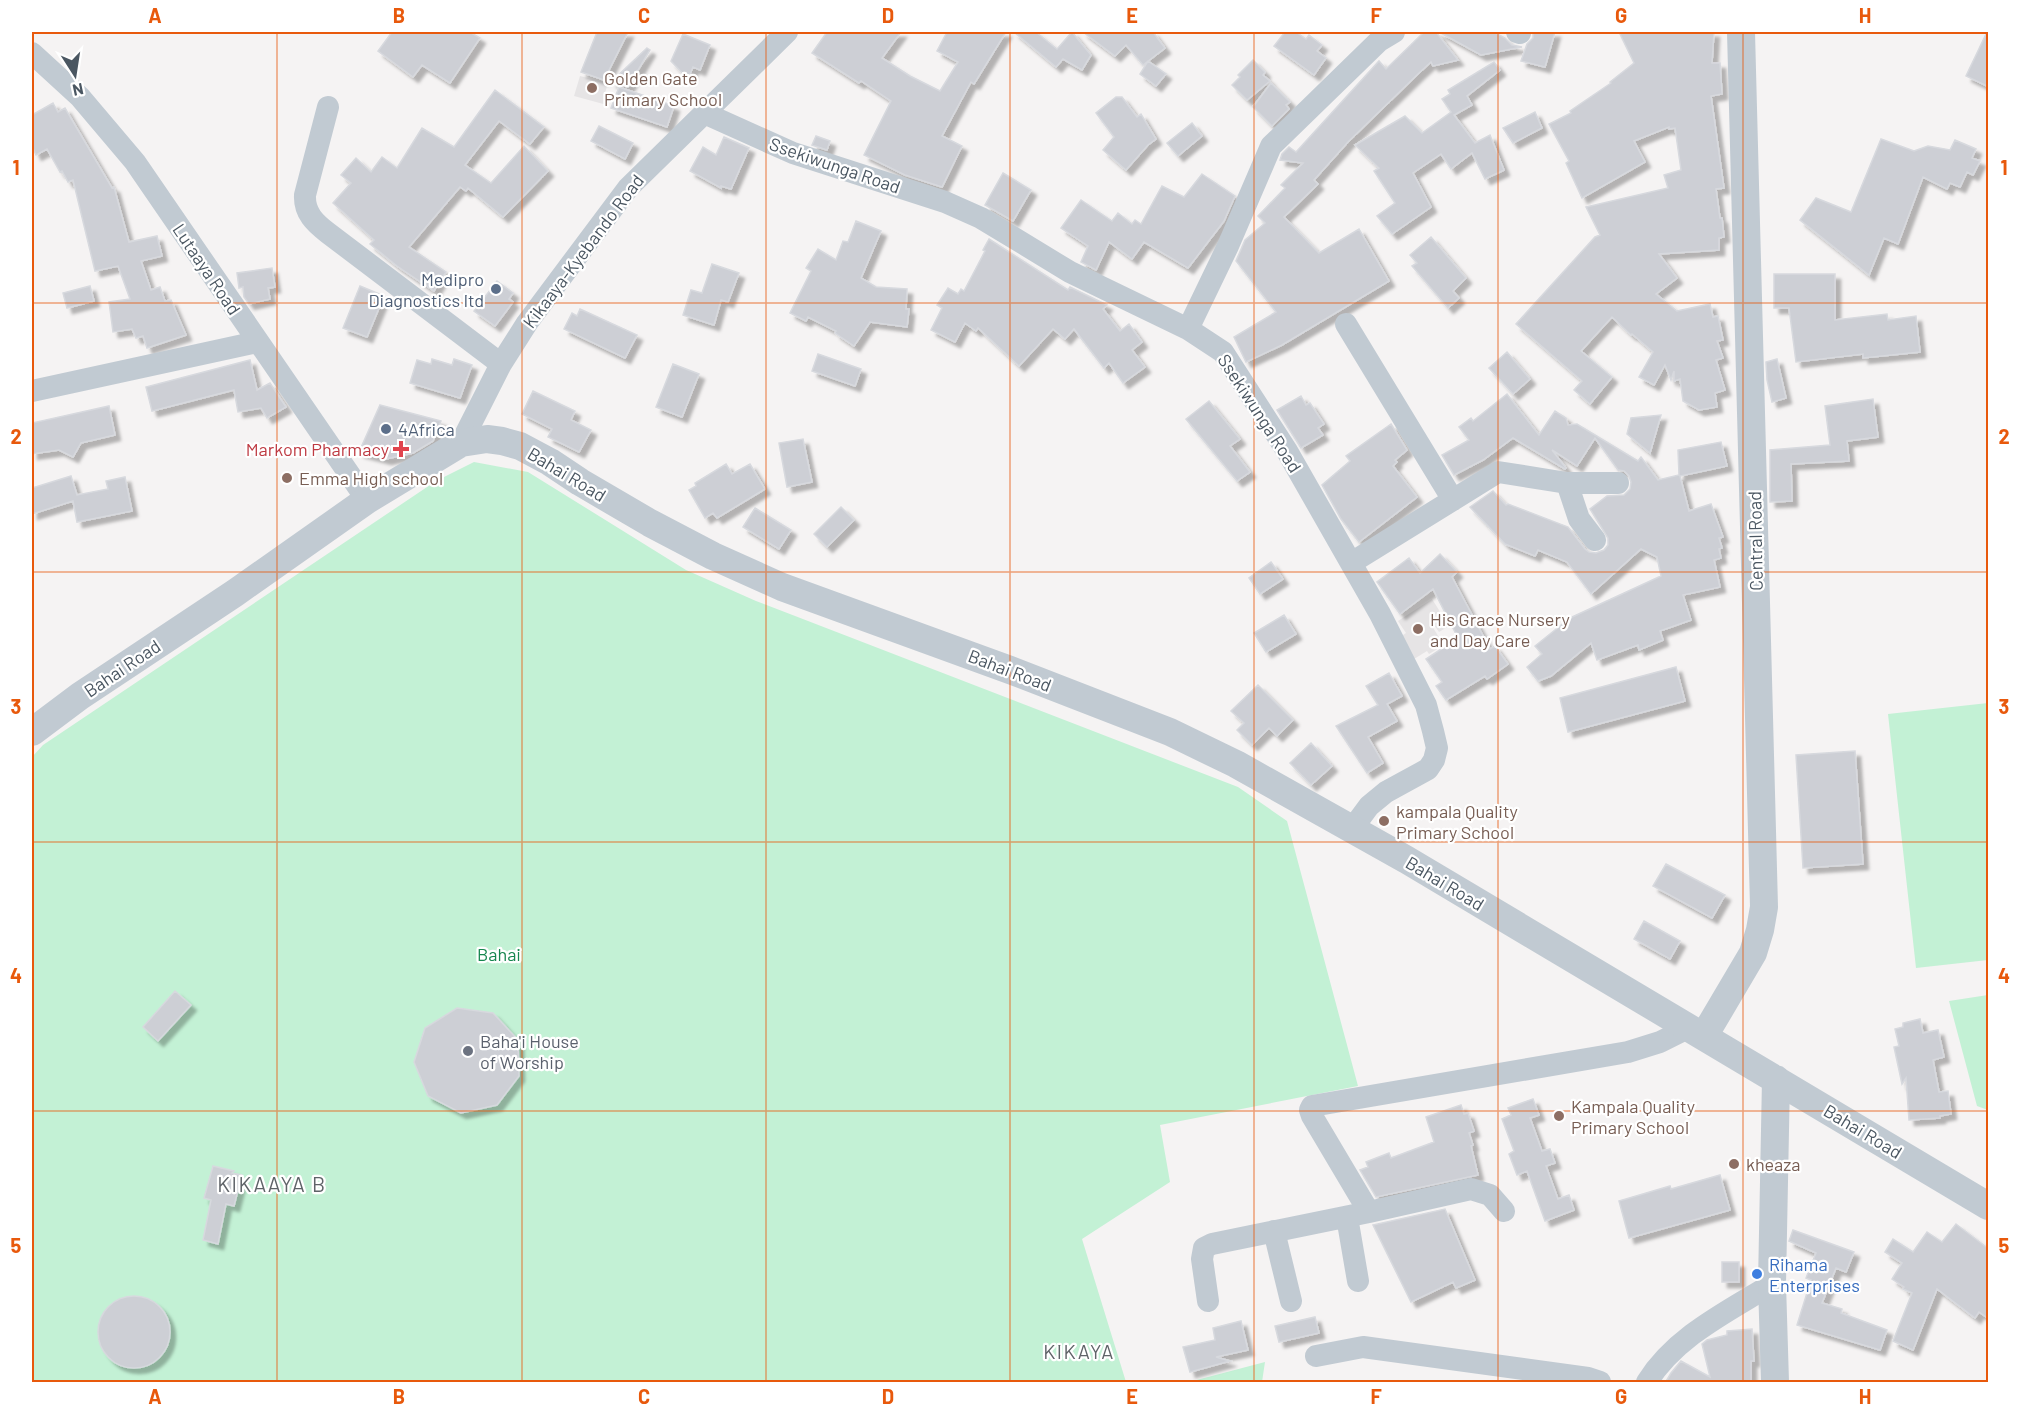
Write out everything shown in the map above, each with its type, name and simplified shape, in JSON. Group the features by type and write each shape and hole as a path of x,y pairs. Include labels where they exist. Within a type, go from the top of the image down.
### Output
{"street":[{"name":"Kikaaya-Kyebando Road","path":"461,443 501,364 558,280 628,188 787,32"},
{"path":"1188,329 1228,246 1271,146 1379,41 1394,32"},
{"name":"Central Road","path":"1696,1032 1753,953 1764,907 1741,32"},
{"name":"Lutaaya Road","path":"32,53 80,97 135,162 367,500"},
{"path":"328,107 305,195 308,213 315,223 501,364"},
{"name":"Ssekiwunga Road","path":"704,113 793,153 934,199 981,218 1070,272 1188,329 1223,352 1287,451 1380,614 1426,705 1437,748 1434,760 1428,769 1386,792 1369,806 1352,829"},
{"path":"1346,324 1453,500"},
{"path":"32,391 257,342"},
{"name":"Bahai Road","path":"32,732 80,696 235,593 367,500 461,443 487,439 520,446 650,524 782,587 1010,669 1170,732 1236,764 1352,829 1989,1206"},
{"path":"1351,563 1498,472 1566,483 1618,483"},
{"path":"1566,483 1579,519 1596,540"},
{"path":"1358,1281 1358,1215 1312,1116 1310,1110 1312,1106 1628,1052 1696,1032"},
{"path":"1775,1383 1772,1284 1776,1079"},
{"path":"1208,1301 1202,1259 1204,1248 1212,1244 1358,1215 1471,1189 1490,1195 1504,1211"},
{"path":"1274,1231 1291,1301"},
{"path":"1647,1383 1657,1367 1685,1340 1772,1284"},
{"path":"1316,1356 1363,1347 1588,1378 1600,1383"}],"shaded area":[{"name":"Golden Gate Primary School","path":"580,76 608,83 605,93 611,94 607,105 574,96"},
{"name":"His Grace Nursery and Day Care","path":"1432,599 1449,626 1439,632 1432,622 1430,623 1442,642 1438,645 1439,648 1429,654 1427,651 1414,659 1400,637 1406,633 1398,621"}],"green space":[{"name":"Bahai","path":"474,462 528,472 686,570 756,601 1238,787 1287,821 1358,1086 1160,1125 1170,1182 1082,1239 1126,1382 32,1382 32,757 43,745 436,481"},
{"path":"1988,703 1988,960 1916,968 1888,714"},
{"path":"1988,995 1988,1110 1977,1106 1949,1001"},
{"path":"1265,1362 1262,1382 1189,1382"}],"building":[{"path":"392,32 470,32 480,38 450,83 422,65 413,77 378,51"},
{"path":"597,32 628,32 604,80 581,72"},
{"path":"827,32 901,32 882,58 940,91 958,62 937,51 947,32 1006,32 974,84 971,82 942,136 962,146 942,187 905,175 864,155 891,101 812,53"},
{"path":"1014,32 1036,32 1057,49 1072,32 1091,55 1082,70 1063,59 1056,67"},
{"path":"1083,32 1153,32 1165,48 1143,65 1126,45 1115,56"},
{"path":"1285,32 1296,32 1306,39 1309,35 1322,45 1317,51 1326,58 1314,75 1274,46"},
{"path":"1424,32 1436,32 1458,60 1433,66 1431,62 1348,142 1314,180 1318,184 1284,217 1319,253 1359,229 1389,281 1282,345 1246,362 1234,337 1276,312 1236,261 1245,240 1265,223 1258,216 1285,188 1281,185 1303,163 1280,160 1282,154 1289,147 1296,152 1379,61 1386,69"},
{"path":"1439,32 1494,32 1512,45 1522,47 1481,55"},
{"path":"1533,32 1555,32 1545,67 1521,61 1527,44 1533,38"},
{"path":"1619,32 1714,32 1712,63 1720,63 1722,94 1711,96 1724,188 1716,189 1724,237 1719,238 1719,250 1659,254 1677,278 1656,294 1677,311 1710,304 1713,317 1718,316 1723,340 1717,341 1723,358 1716,360 1725,390 1715,393 1717,407 1699,410 1683,401 1680,379 1674,381 1674,371 1671,380 1665,365 1654,385 1639,377 1653,352 1612,317 1581,351 1612,377 1590,404 1574,390 1582,381 1516,324 1595,237 1600,235 1586,207 1668,188 1664,175 1681,170 1675,128 1669,129 1669,127 1634,141 1645,162 1582,198 1566,163 1569,161 1549,124 1571,113 1570,111 1611,83 1634,63"},
{"path":"1989,32 1989,87 1966,76"},
{"path":"683,34 710,45 700,70 693,67 688,79 671,61"},
{"path":"647,48 650,50 628,87 611,82"},
{"path":"1253,60 1270,81 1247,100 1232,85 1240,77 1238,75"},
{"path":"1148,61 1166,74 1156,86 1140,74"},
{"path":"1494,62 1500,70 1467,96 1472,105 1454,115 1475,143 1490,135 1504,170 1485,179 1472,153 1451,169 1441,154 1413,173 1431,207 1392,234 1377,216 1395,203 1374,171 1379,168 1355,145 1405,116 1422,133 1451,112 1442,99 1450,94 1448,90"},
{"path":"1271,83 1290,102 1286,105 1289,109 1272,126 1253,107"},
{"path":"619,87 674,106 667,127 611,108"},
{"path":"495,90 544,127 530,144 499,121 465,165 491,183 524,146 548,171 503,217 468,188 466,191 460,187 409,247 446,272 434,291 370,244 374,240 333,203 351,183 341,175 356,158 371,172 382,157 397,168 422,128 454,147"},
{"path":"1116,97 1122,97 1137,117 1141,114 1156,139 1126,170 1103,150 1114,137 1096,113"},
{"path":"53,103 58,112 65,108 112,188 114,187 129,242 157,236 162,256 141,261 151,290 160,287 165,301 171,300 186,335 147,348 143,336 136,338 132,329 113,332 109,302 130,299 118,266 95,271 73,180 68,182 47,149 36,155 32,146 32,115"},
{"path":"1535,112 1542,128 1513,143 1503,128"},
{"path":"1192,123 1202,136 1178,156 1167,143"},
{"path":"599,126 633,143 625,159 591,141"},
{"path":"816,136 830,141 827,150 812,145"},
{"path":"724,137 749,148 731,189 721,186 721,188 690,171 703,147 716,155"},
{"path":"1881,139 1914,151 1928,146 1950,150 1955,140 1976,149 1972,158 1980,161 1973,175 1967,172 1960,187 1950,183 1947,189 1923,177 1898,244 1884,238 1869,275 1800,220 1816,198 1851,212"},
{"path":"1003,173 1031,190 1013,221 985,205"},
{"path":"1202,174 1235,196 1224,221 1188,268 1144,242 1132,259 1109,242 1096,270 1081,262 1088,246 1061,228 1081,200 1112,221 1118,213 1132,224 1135,220 1141,224 1162,186 1184,197"},
{"path":"856,221 881,231 861,278 876,287 907,289 906,309 909,309 907,327 870,322 854,346 835,333 836,331 808,317 806,321 790,313 811,271 806,268 818,249 836,260 843,241 848,242"},
{"path":"1431,237 1466,278 1453,291 1459,298 1448,308 1412,266 1417,263 1410,255"},
{"path":"989,239 1068,290 1070,287 1107,305 1103,309 1120,331 1129,324 1142,342 1132,350 1145,367 1123,383 1109,363 1104,368 1074,329 1065,339 1053,329 1019,366 978,328 976,331 965,323 955,342 931,330 942,308 937,305 948,288 958,294 961,289 964,291"},
{"path":"712,264 739,273 728,302 721,300 714,325 683,315 691,290 702,293"},
{"path":"272,268 275,287 268,288 270,299 249,304 244,297 243,287 239,288 237,273"},
{"path":"1774,274 1835,274 1835,320 1887,314 1888,320 1916,316 1920,352 1863,358 1863,354 1796,362 1789,308 1774,308"},
{"path":"497,281 513,293 509,299 513,302 495,326 474,311"},
{"path":"90,286 94,301 67,308 63,293"},
{"path":"360,286 384,296 367,337 343,328"},
{"path":"580,309 637,335 625,358 564,329 572,313 577,316"},
{"path":"1507,352 1530,379 1513,394 1489,368"},
{"path":"818,354 861,369 855,386 812,371"},
{"path":"432,359 452,365 454,359 472,365 460,398 410,383 417,360 431,364"},
{"path":"1777,359 1786,398 1772,402 1766,362"},
{"path":"250,360 257,390 270,383 286,407 267,418 261,408 238,412 234,390 152,411 146,387"},
{"path":"673,364 699,374 682,417 656,407"},
{"path":"533,391 575,411 571,420 591,430 579,452 548,437 552,429 522,414"},
{"path":"1507,394 1539,435 1555,411 1566,418 1568,425 1577,424 1638,461 1641,457 1658,480 1679,475 1678,450 1721,442 1727,466 1680,476 1689,511 1711,504 1723,537 1719,538 1722,548 1719,549 1721,558 1714,560 1720,587 1683,595 1691,620 1660,631 1663,640 1639,650 1638,645 1597,660 1591,643 1551,676 1538,681 1527,667 1542,654 1535,646 1570,618 1661,576 1657,557 1641,549 1591,594 1567,562 1538,550 1535,556 1505,544 1470,507 1493,491 1506,505 1568,527 1585,549 1596,553 1604,550 1608,545 1608,538 1590,509 1607,496 1624,495 1630,489 1629,476 1624,471 1618,470 1595,438 1577,466 1552,450 1565,469 1513,438 1483,460 1454,475 1442,455 1469,440 1459,427 1471,418 1473,421"},
{"path":"1301,396 1306,405 1310,403 1324,424 1318,428 1323,435 1301,448 1277,410"},
{"path":"1873,399 1878,437 1847,441 1849,461 1791,464 1792,501 1770,502 1770,450 1830,445 1825,406"},
{"path":"1209,401 1240,439 1230,446 1250,472 1237,481 1186,419"},
{"path":"380,405 441,421 433,441 413,453 386,459 359,452"},
{"path":"109,406 115,435 81,443 73,457 59,450 32,454 32,423"},
{"path":"1661,415 1650,453 1627,434 1631,418"},
{"path":"1391,424 1407,450 1395,460 1397,462 1393,466 1417,497 1359,542 1341,519 1322,485 1350,461 1346,456"},
{"path":"803,439 812,482 787,487 779,443"},
{"path":"726,464 732,474 750,464 765,489 717,518 713,513 705,518 689,490 696,486 695,483"},
{"path":"71,476 77,495 108,489 106,481 125,477 132,511 77,522 73,501 32,514 32,488"},
{"path":"841,507 854,520 827,547 814,534"},
{"path":"755,508 791,530 779,549 743,527"},
{"path":"1440,554 1457,572 1452,577 1490,649 1495,646 1508,664 1487,679 1485,676 1446,700 1436,686 1442,682 1426,659 1458,638 1433,589 1400,614 1377,582 1409,558 1420,573"},
{"path":"1271,562 1283,579 1260,594 1249,578"},
{"path":"1284,615 1296,634 1266,652 1254,633"},
{"path":"1676,667 1685,701 1568,732 1560,698"},
{"path":"1389,673 1402,696 1387,704 1397,721 1368,737 1383,763 1367,773 1336,726 1378,705 1366,686"},
{"path":"1258,685 1293,720 1277,736 1269,728 1252,745 1237,730 1244,723 1231,711"},
{"path":"1311,743 1332,766 1311,785 1290,763"},
{"path":"1855,751 1863,864 1803,868 1796,755"},
{"path":"1666,864 1725,895 1712,918 1653,886"},
{"path":"1644,921 1680,941 1670,959 1634,939"},
{"path":"175,991 191,1005 158,1041 143,1027"},
{"name":"Baha'i House of Worship","path":"457,1008 493,1013 518,1040 519,1076 497,1105 461,1113 428,1096 414,1062 425,1028"},
{"path":"1920,1019 1923,1033 1938,1030 1944,1057 1933,1060 1939,1092 1948,1091 1951,1114 1940,1116 1940,1118 1909,1120 1906,1078 1902,1084 1894,1047 1899,1046 1895,1029 1903,1027 1903,1023"},
{"path":"1533,1099 1539,1115 1530,1118 1542,1151 1550,1149 1555,1163 1546,1166 1558,1199 1569,1195 1574,1210 1545,1221 1527,1171 1517,1175 1509,1154 1514,1151 1502,1119 1511,1115 1508,1108"},
{"path":"1461,1105 1464,1114 1468,1113 1474,1131 1469,1133 1478,1175 1376,1197 1360,1170 1368,1167 1366,1162 1389,1153 1391,1158 1434,1142 1426,1117"},
{"path":"213,1166 242,1175 234,1206 226,1204 218,1244 203,1240 211,1200 204,1198"},
{"path":"1720,1175 1730,1210 1629,1238 1619,1201 1670,1186 1671,1189"},
{"path":"1445,1209 1475,1280 1456,1288 1453,1282 1411,1302 1373,1225"},
{"path":"1956,1224 1989,1249 1989,1319 1979,1312 1975,1318 1937,1289 1913,1350 1893,1341 1912,1293 1903,1289 1904,1287 1892,1279 1902,1263 1885,1252 1893,1239 1913,1252 1927,1232 1942,1242"},
{"path":"1793,1230 1854,1252 1846,1272 1836,1268 1822,1303 1842,1309 1841,1313 1887,1330 1880,1350 1797,1325 1811,1280 1806,1278 1816,1253 1789,1241"},
{"path":"1722,1262 1739,1262 1739,1282 1722,1282"},
{"path":"134,1296 148,1299 160,1306 167,1318 170,1332 167,1346 160,1358 148,1365 134,1368 120,1365 108,1358 101,1346 98,1332 101,1318 108,1306 120,1299"},
{"path":"1315,1317 1319,1333 1279,1342 1275,1326"},
{"path":"1241,1321 1248,1350 1216,1357 1230,1361 1190,1372 1183,1347 1215,1340 1213,1328"},
{"path":"1752,1329 1754,1361 1751,1361 1751,1381 1665,1383 1681,1361 1710,1377 1702,1344 1707,1340 1727,1335 1727,1331"}],"place":[{"name":"Golden Gate Primary School","path":"592,88"},
{"name":"Medipro Diagnostics ltd","path":"496,289"},
{"name":"4Africa","path":"386,429"},
{"name":"Markom Pharmacy","path":"401,449"},
{"name":"Emma High school","path":"287,478"},
{"name":"His Grace Nursery and Day Care","path":"1418,629"},
{"name":"kampala Quality Primary School","path":"1384,821"},
{"name":"Baha'i House of Worship","path":"468,1051"},
{"name":"Kampala Quality Primary School","path":"1559,1116"},
{"name":"kheaza","path":"1734,1164"},
{"name":"Rihama Enterprises","path":"1757,1274"}],"district":[{"name":"KIKAAYA B","path":"272,1183"},
{"name":"KIKAYA","path":"1079,1351"}]}
